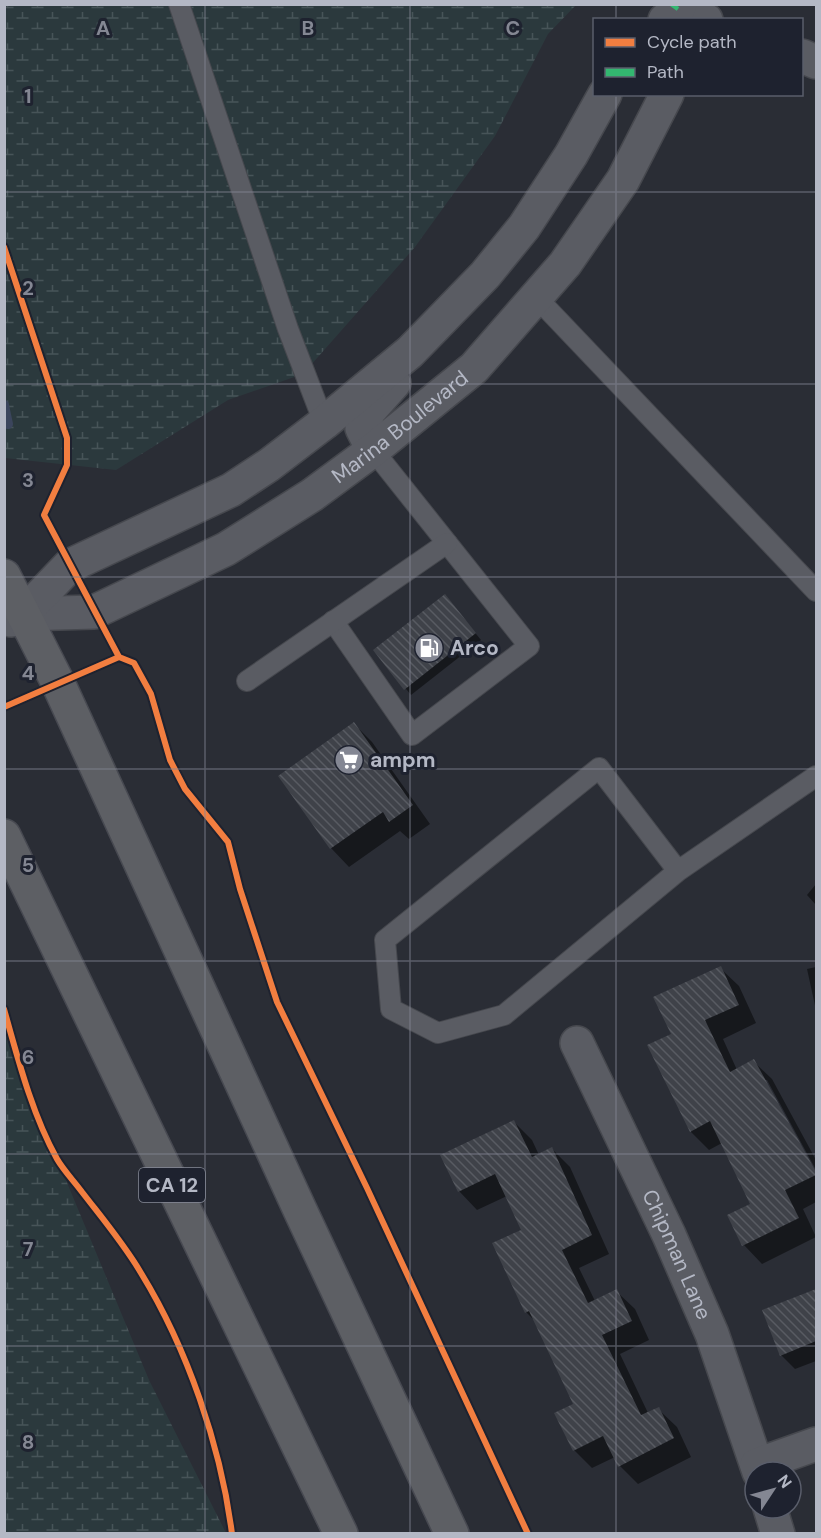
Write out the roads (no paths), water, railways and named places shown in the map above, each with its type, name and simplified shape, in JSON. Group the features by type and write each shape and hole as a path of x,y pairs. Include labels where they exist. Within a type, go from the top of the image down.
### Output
{"highway":[{"path":"4,576 14,618 58,683 300,1210 452,1533"},
{"name":"CA 12","path":"4,836 341,1533"}],"street":[{"path":"14,618 69,566 231,490 269,465 410,352 485,275 524,227 571,155 604,96"},
{"name":"Marina Boulevard","path":"14,618 94,612 226,549 312,495 373,450 474,368 565,264 622,180 666,96"},
{"path":"373,450 362,428 369,411 396,381 410,352"},
{"name":"Chipman Lane","path":"577,1043 669,1235 712,1334 755,1460"},
{"path":"779,1460 816,1444"}],"lane":[{"path":"179,4 288,329 324,423"},
{"path":"536,297 816,591"},
{"path":"333,621 412,735 529,646 373,450"},
{"path":"247,681 447,543"},
{"path":"678,872 599,768 385,940 392,1009 438,1033 504,1016 678,872 816,776"}],"waterway":[{"path":"4,405 8,424"}],"place":[{"name":"Arco","path":"429,648"},
{"name":"ampm","path":"349,760"}]}
